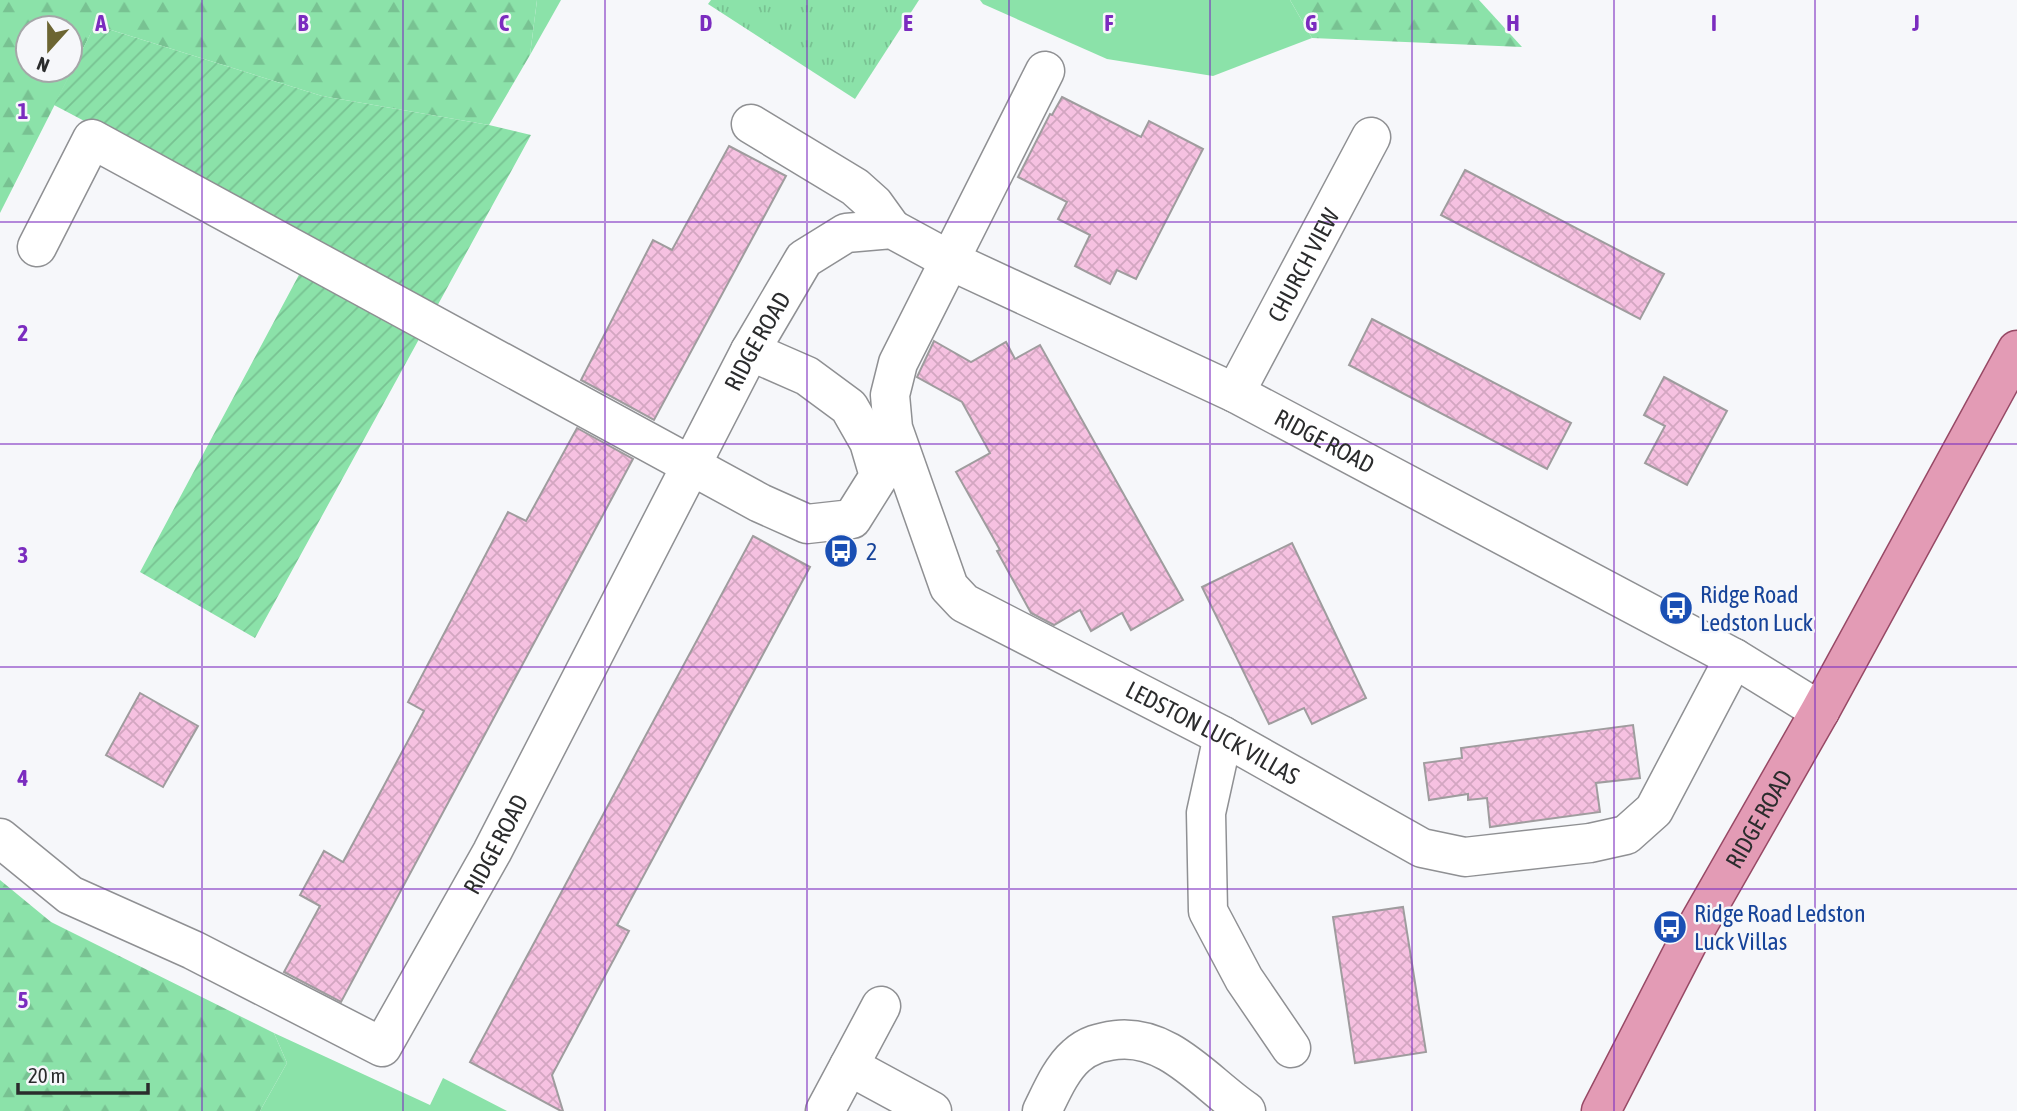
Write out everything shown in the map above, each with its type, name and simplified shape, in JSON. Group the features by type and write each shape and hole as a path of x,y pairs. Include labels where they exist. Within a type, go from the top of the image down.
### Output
{"main road":[{"name":"RIDGE ROAD","path":"1601,1111 1688,944 1821,711 2017,350"}],"street":[{"name":"LEDSTON LUCK VILLAS","path":"1045,71 898,363 890,395 893,428 949,587 964,603 1223,736 1422,848 1465,857 1590,843 1626,835 1654,810 1734,658"},
{"path":"751,124 855,187 874,204 892,229"},
{"name":"CHURCH VIEW","path":"1234,393 1371,137"},
{"path":"37,247 92,139 760,503 807,524 852,519 879,476 869,442 849,407 807,376 750,351"},
{"name":"RIDGE ROAD","path":"0,838 70,895 193,950 382,1047 492,852 750,351 804,259 846,233 892,229 951,261 1234,393 1734,658 1821,711"},
{"path":"1223,736 1206,813 1208,911 1244,979 1291,1048"},
{"path":"825,1111 881,1006"},
{"path":"1042,1111 1075,1056 1097,1043 1126,1039 1151,1043 1176,1055 1246,1111"},
{"path":"849,1066 932,1111"}],"green space":[{"path":"0,0 537,0 530,55 489,125 322,96 95,25 84,47 84,14 14,14 14,84 65,84 0,213"},
{"path":"537,0 561,0 530,55"},
{"path":"711,0 919,0 855,99 708,4"},
{"path":"980,0 1290,0 1312,38 1213,76 1107,59 983,4"},
{"path":"1290,0 1479,0 1522,47 1312,38"},
{"path":"95,25 322,96 489,125 531,135 255,638 140,572 316,243 54,105 65,84 84,84 84,46"},
{"path":"0,880 51,922 274,1033 287,1063 260,1111 0,1111"},
{"path":"274,1033 430,1105 443,1078 507,1111 260,1111 287,1063"}],"building":[{"path":"1062,97 1141,137 1149,121 1203,149 1136,279 1117,270 1110,284 1075,266 1090,235 1058,219 1067,202 1018,177 1050,114 1052,115"},
{"path":"729,146 786,176 654,420 581,380 653,240 672,250"},
{"path":"1465,170 1664,274 1640,319 1441,215"},
{"path":"1372,319 1571,423 1547,469 1349,365"},
{"path":"934,341 971,362 1006,342 1015,359 1040,345 1183,600 1131,630 1122,613 1091,631 1080,610 1054,625 1031,613 997,551 1000,550 956,472 990,453 962,402 917,377"},
{"path":"1664,377 1727,411 1687,485 1645,463 1665,426 1644,415"},
{"path":"577,428 633,459 341,1002 284,972 320,906 300,895 324,851 343,862 424,711 408,702 508,512 526,521"},
{"path":"753,536 810,567 617,925 629,931 552,1075 561,1111 470,1062"},
{"path":"1292,543 1366,698 1312,724 1304,708 1269,724 1202,587"},
{"path":"140,693 198,726 163,787 106,755"},
{"path":"1633,725 1640,778 1596,783 1600,812 1490,827 1487,798 1468,800 1468,794 1429,800 1424,763 1462,758 1461,748"},
{"path":"1403,907 1426,1052 1355,1063 1333,917"}],"place":[{"name":"2","path":"841,551"},
{"name":"Ridge Road Ledston Luck","path":"1676,608"},
{"name":"Ridge Road Ledston Luck Villas","path":"1670,927"}]}
